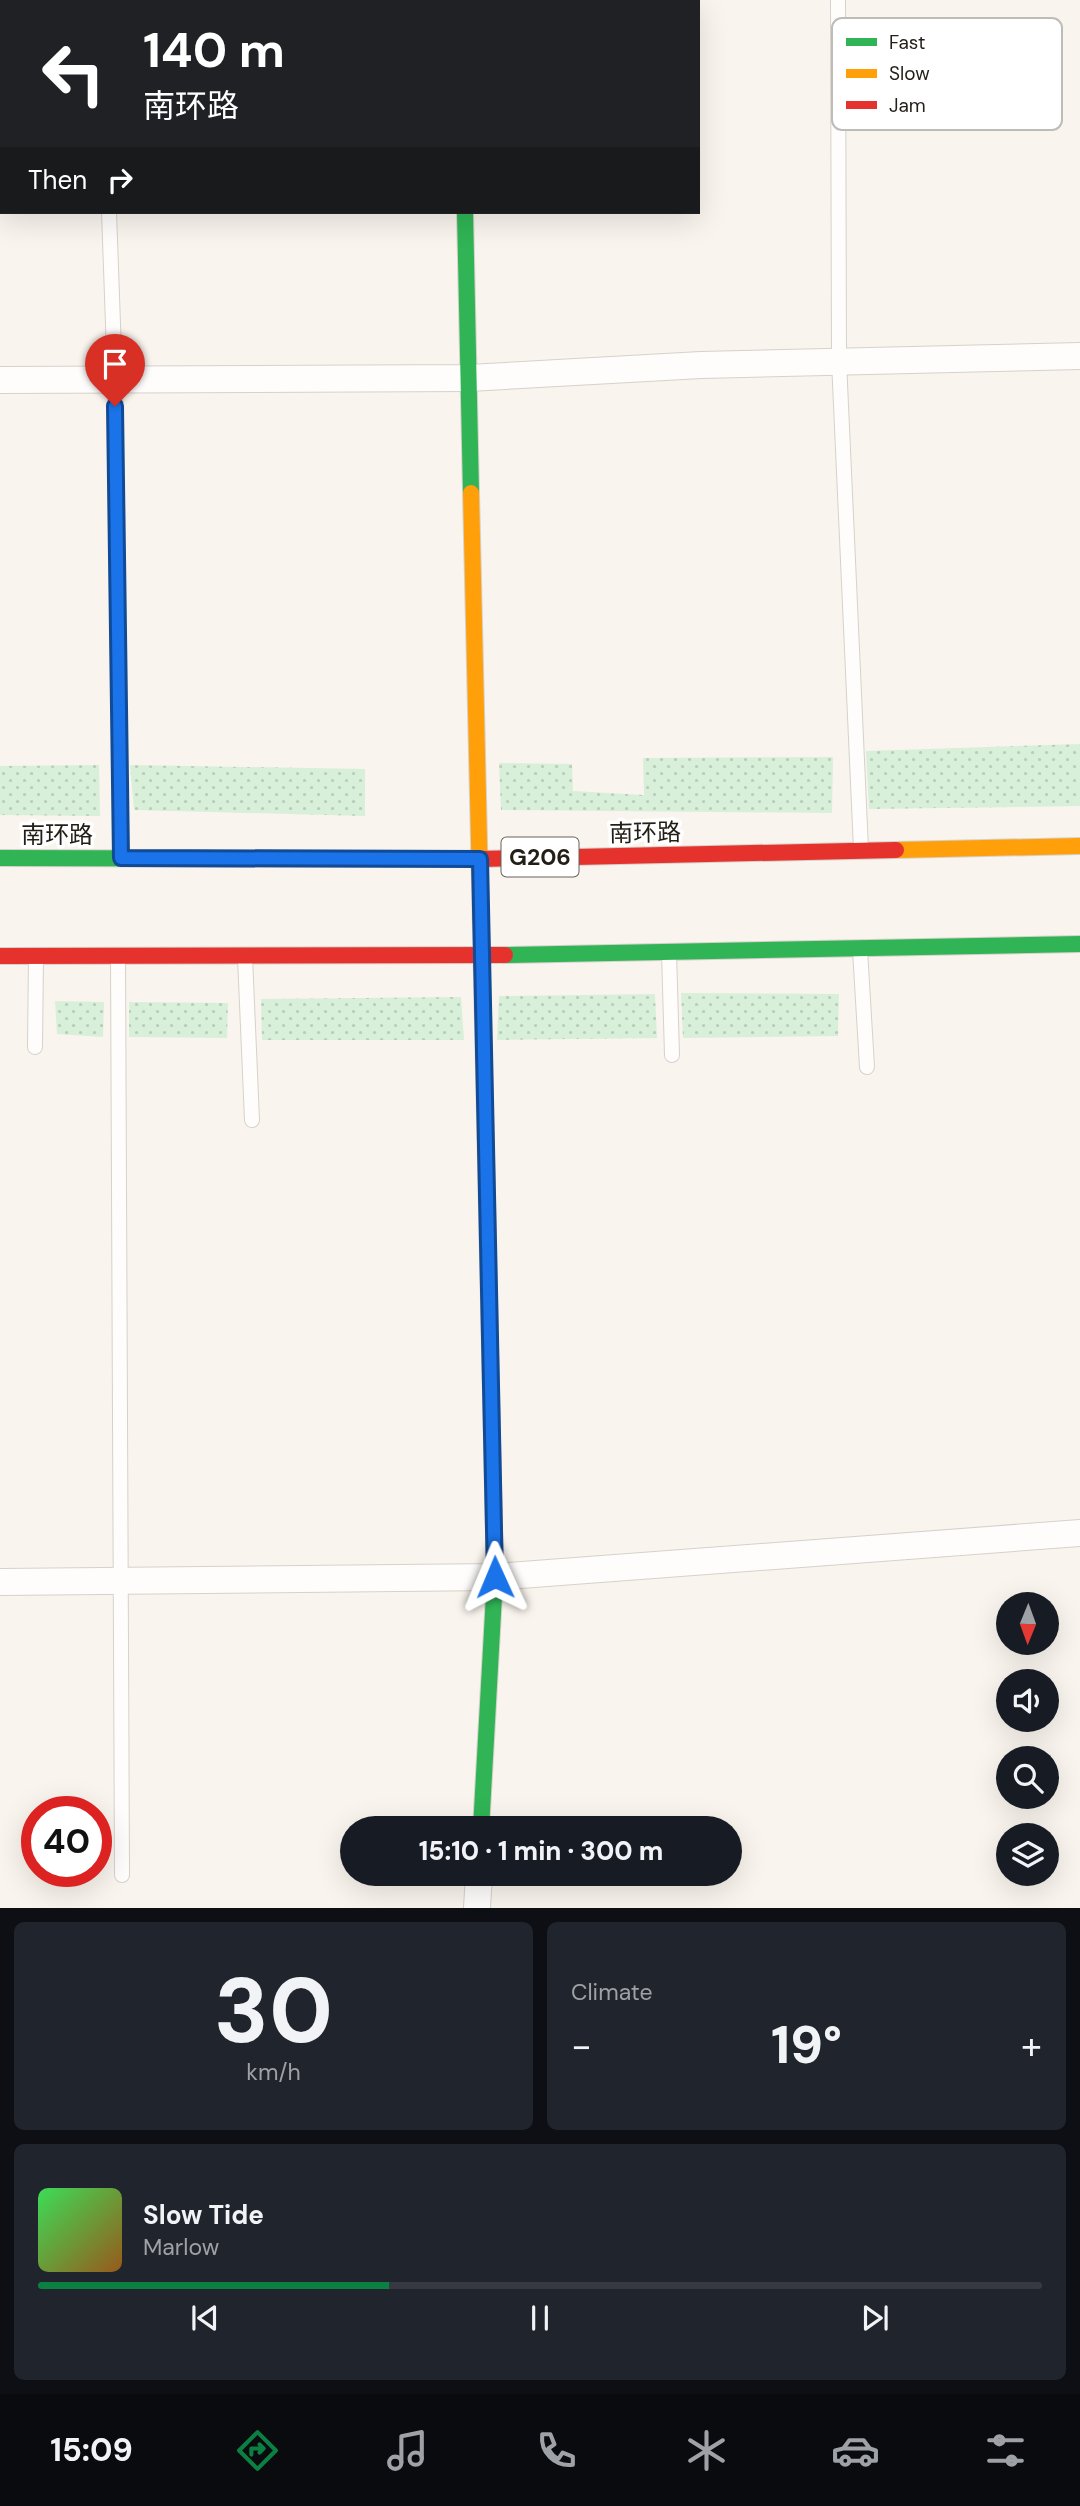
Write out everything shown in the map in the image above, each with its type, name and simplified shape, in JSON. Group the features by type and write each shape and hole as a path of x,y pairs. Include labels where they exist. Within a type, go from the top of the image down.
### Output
{"main road":[{"path":"465,214 495,1577 482,1816"},
{"name":"南环路","path":"0,858 480,859 1080,846"},
{"path":"0,956 482,955 1080,944"}],"street":[{"path":"0,380 469,379 701,365 1080,356"},
{"path":"0,1581 495,1577 1080,1533"},
{"path":"477,1908 478,1886"}],"lane":[{"path":"838,0 838,18"},
{"path":"838,130 839,361 861,851"},
{"path":"108,214 115,380 121,858"},
{"path":"860,948 867,1067"},
{"path":"669,950 673,1055"},
{"path":"36,956 36,1047"},
{"path":"118,956 122,1875"},
{"path":"245,956 252,1120"}],"green space":[{"path":"1080,744 1080,806 869,809 866,751"},
{"path":"833,757 832,813 501,810 499,763 572,764 573,791 644,795 643,758"},
{"path":"99,765 100,816 0,815 0,766"},
{"path":"130,765 365,769 365,816 134,810"},
{"path":"681,993 839,994 838,1036 683,1038"},
{"path":"655,994 657,1038 497,1040 499,996"},
{"path":"461,997 464,1040 262,1040 261,999"},
{"path":"55,1001 104,1002 103,1037 57,1034"},
{"path":"129,1002 228,1003 227,1038 129,1037"}],"traffic: fast":[{"path":"465,214 471,493"},
{"path":"0,858 302,859"},
{"path":"505,955 1080,944"},
{"path":"482,1816 495,1577 493,1487"}],"traffic: slow":[{"path":"471,493 480,884"},
{"path":"896,850 1080,846"}],"traffic: jam":[{"path":"302,859 480,859 896,850"},
{"path":"480,884 493,1487"},
{"path":"0,956 505,955"}],"route":[{"path":"115,406 121,858 480,859 495,1577"}]}
